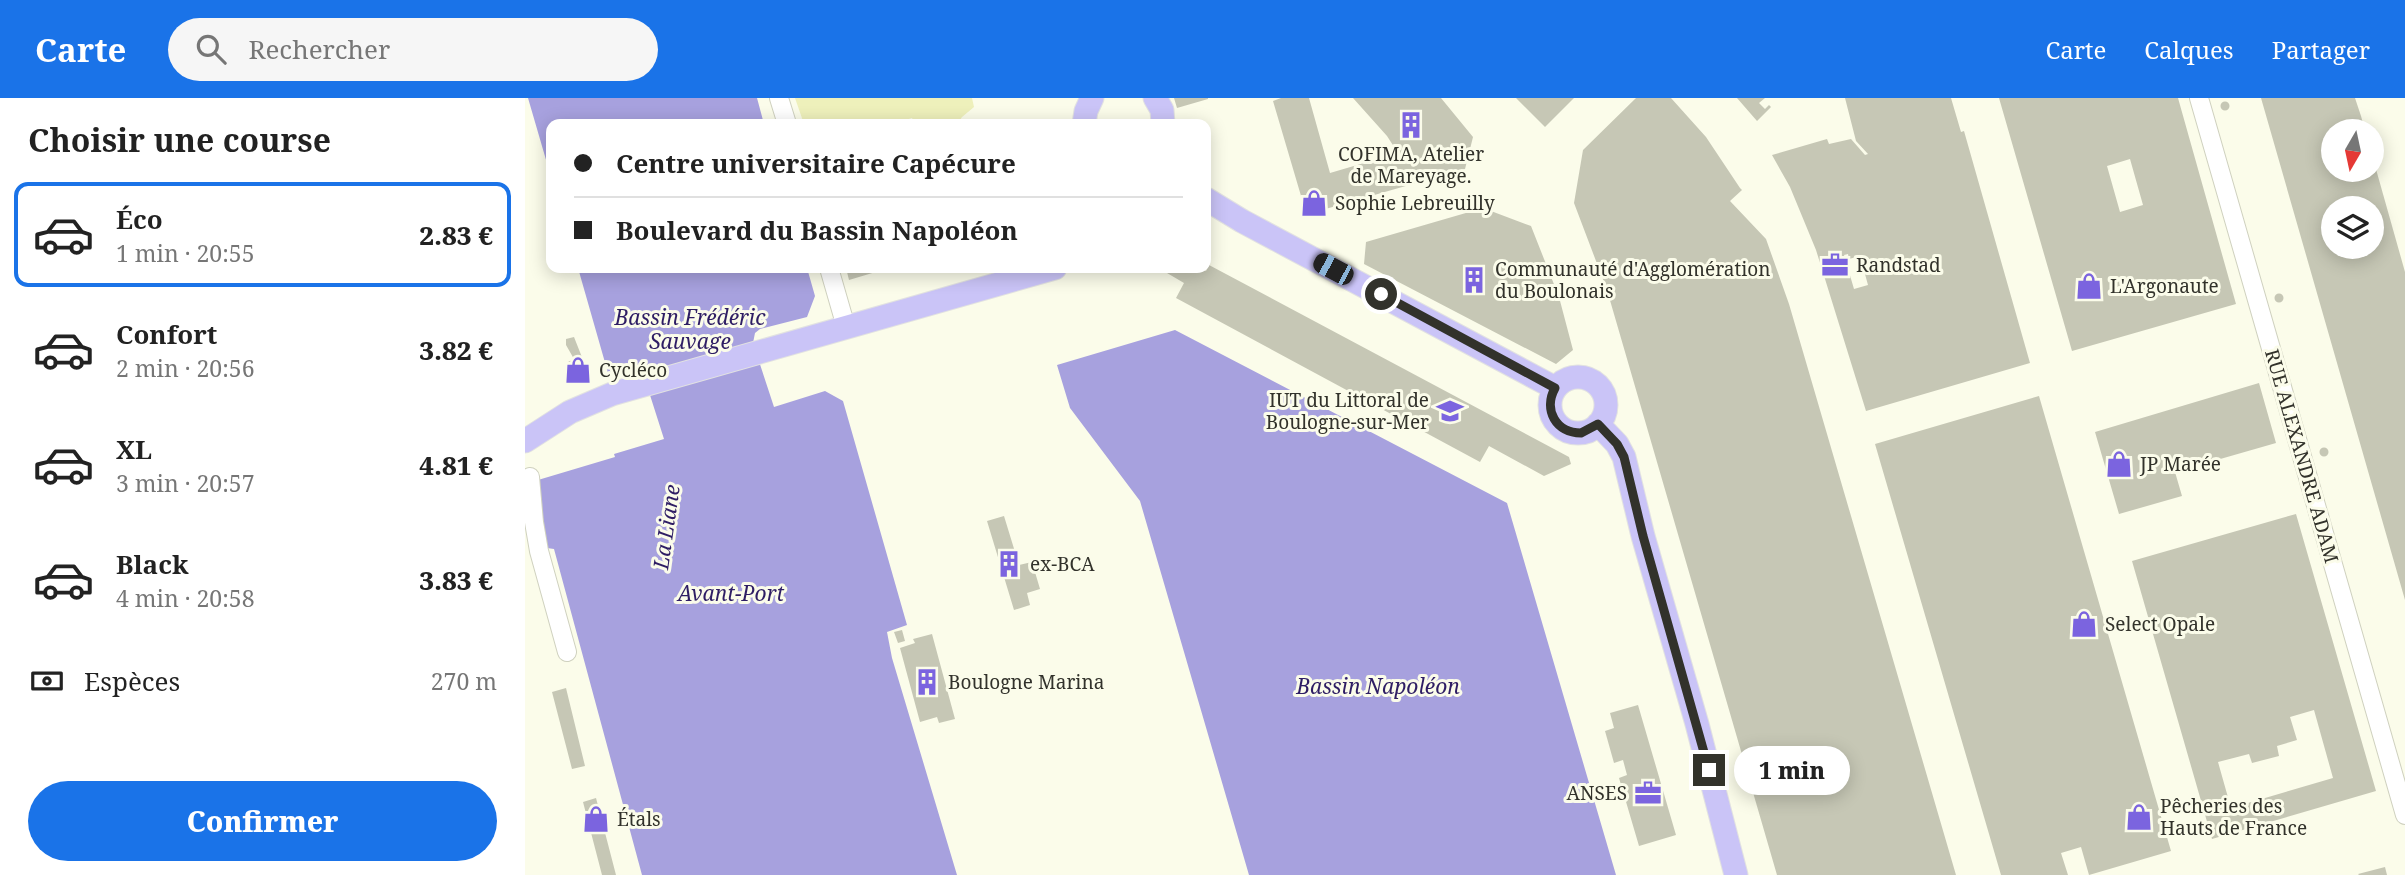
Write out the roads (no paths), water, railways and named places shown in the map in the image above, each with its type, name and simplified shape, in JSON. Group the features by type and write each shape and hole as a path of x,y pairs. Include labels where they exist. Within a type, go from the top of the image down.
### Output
{"main road":[{"path":"1085,119 1092,98"},
{"path":"1156,98 1162,110 1163,119"},
{"path":"1211,202 1555,388"},
{"path":"526,443 570,412 623,391 1037,273"},
{"path":"1573,377 1587,378 1596,384 1606,403 1604,415 1598,424 1581,433 1570,432 1560,426 1551,410 1551,398 1555,388 1573,377"},
{"path":"1598,424 1617,444 1624,457 1736,875"}],"street":[{"path":"779,98 785,119"},
{"name":"RUE ALEXANDRE ADAM","path":"2199,98 2405,815"},
{"path":"830,273 846,327"},
{"path":"530,477 539,551 568,652"}],"water":[{"path":"528,98 757,98 763,119 546,119 546,160"},
{"name":"Avant-Port","path":"579,273 808,273 815,296 807,317 760,329 755,333 753,343 774,407 825,391 843,401 907,625 887,632 892,658 957,875 642,875 554,549 547,548 538,480 664,439 642,370 635,366 608,373"},
{"name":"Bassin Napoléon","path":"1175,330 1507,503 1616,875 1249,875 1140,501 1070,408 1057,365"}],"place":[{"name":"COFIMA, Atelier de Mareyage.","path":"1411,125"},
{"name":"Sophie Lebreuilly","path":"1314,203"},
{"name":"Randstad","path":"1835,265"},
{"name":"Communauté d'Agglomération du Boulonais","path":"1474,280"},
{"name":"L'Argonaute","path":"2089,286"},
{"name":"Cycléco","path":"578,370"},
{"name":"IUT du Littoral de Boulogne-sur-Mer","path":"1450,411"},
{"name":"JP Marée","path":"2119,464"},
{"name":"ex-BCA","path":"1009,564"},
{"name":"Select Opale","path":"2084,624"},
{"name":"Boulogne Marina","path":"927,682"},
{"name":"ANSES","path":"1648,793"},
{"name":"Pêcheries des Hauts de France","path":"2139,817"},
{"name":"Étals","path":"596,819"}],"water label":[{"name":"Bassin Frédéric Sauvage","path":"690,330"},
{"name":"La Liane","path":"667,527"}]}
